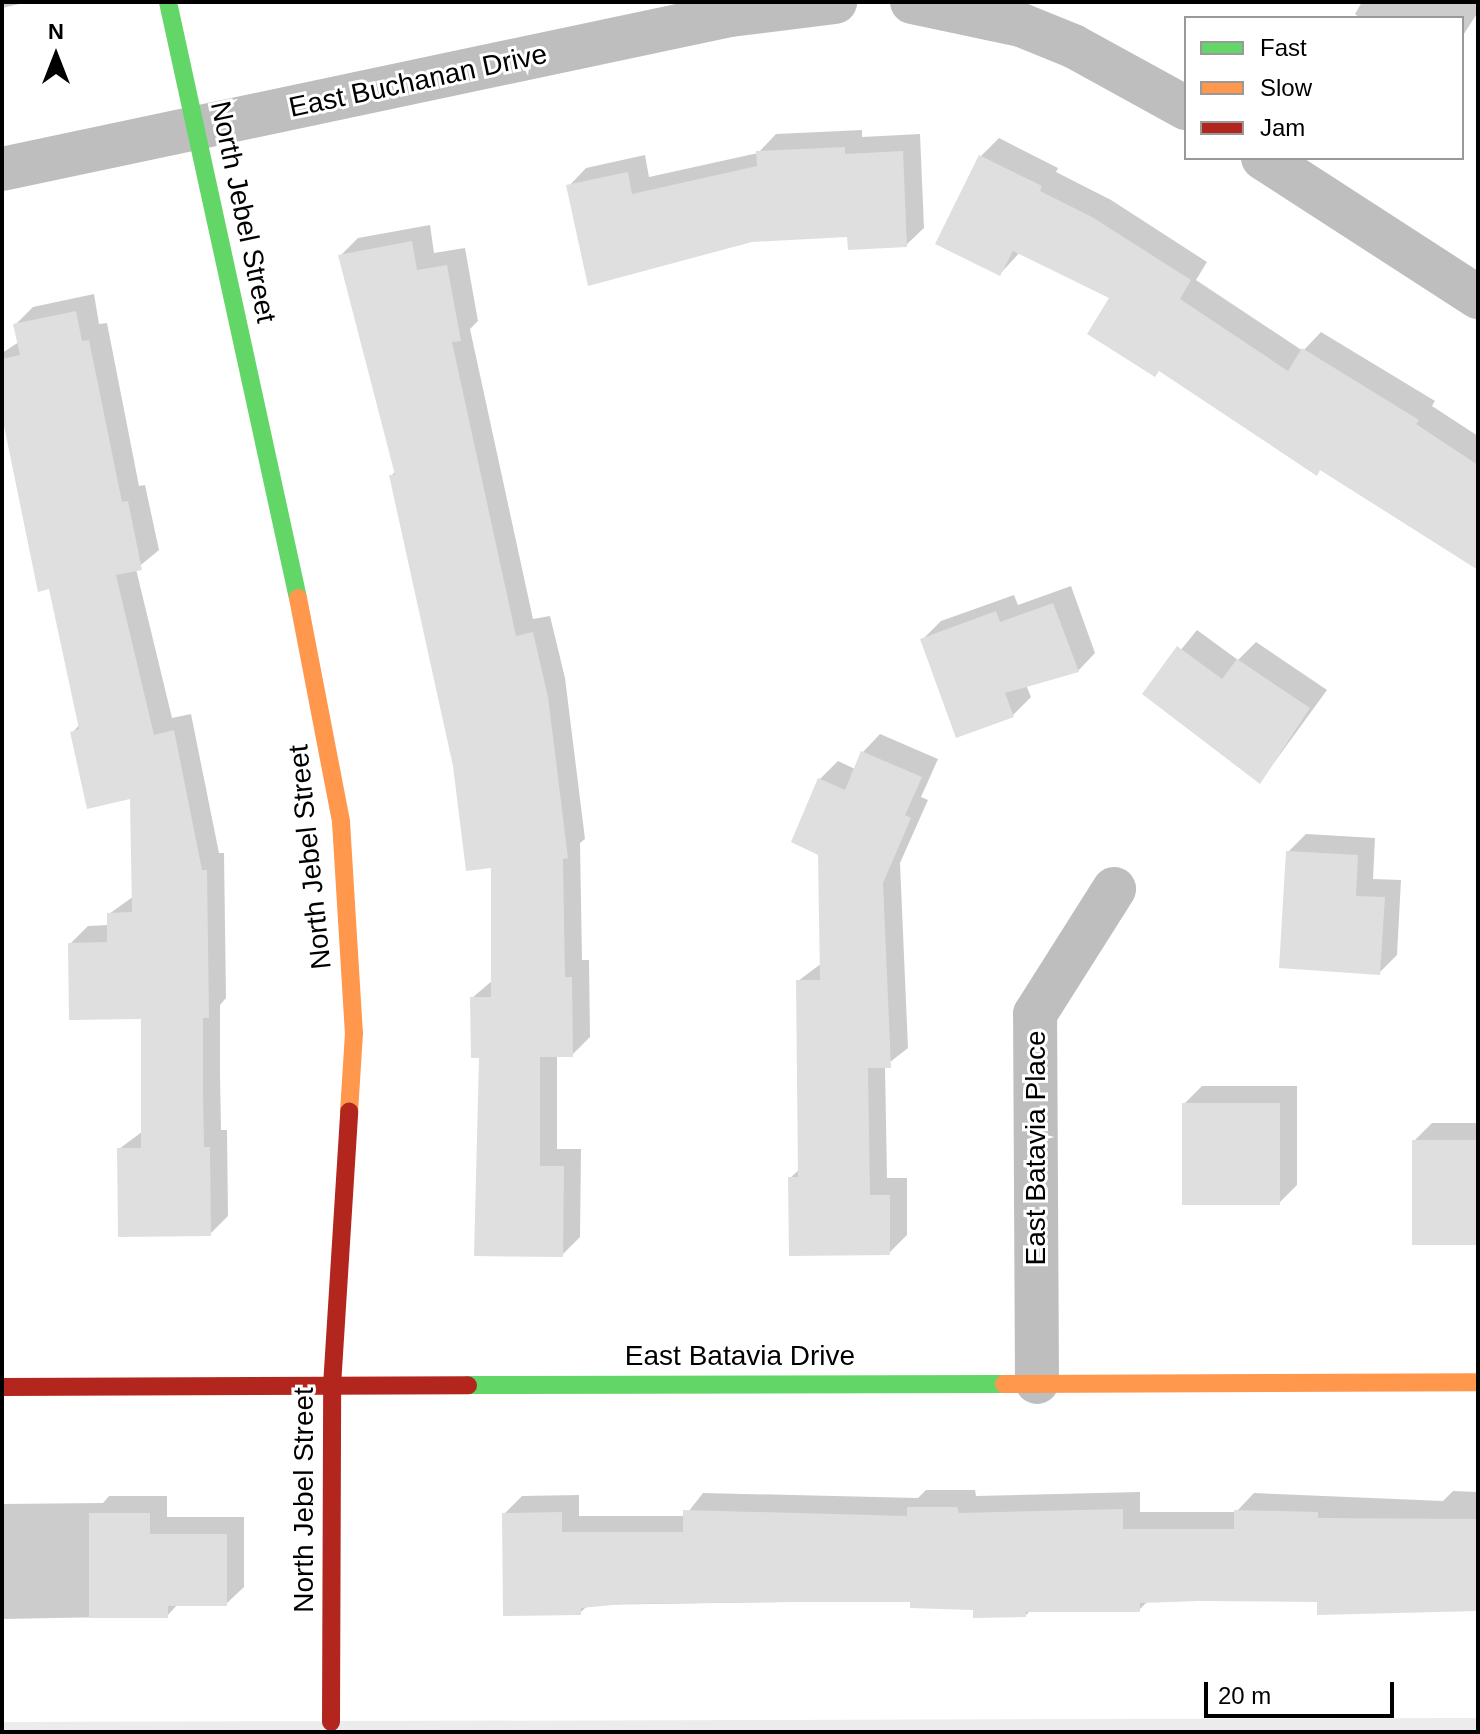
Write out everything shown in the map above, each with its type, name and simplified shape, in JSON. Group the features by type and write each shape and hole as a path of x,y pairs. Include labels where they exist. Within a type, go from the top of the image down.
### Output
{"street":[{"name":"North Jebel Street","path":"168,2 325,724 341,822 354,1033 332,1386 331,1722"},
{"name":"East Buchanan Drive","path":"2,169 730,15 835,2"},
{"path":"912,2 1021,25 1073,46 1184,107"},
{"path":"1266,160 1475,288"},
{"name":"East Batavia Place","path":"1037,1382 1035,1014 1114,889"},
{"name":"East Batavia Drive","path":"2,1387 1478,1382"}],"shaded area":[{"path":"1478,1718 1478,1732 2,1732 2,1722"}],"building":[{"path":"845,147 845,154 903,151 907,247 848,250 847,237 752,242 588,286 566,185 628,172 632,194 757,166 756,151"},
{"path":"979,155 1042,186 1040,191 1092,217 1191,280 1180,299 1288,371 1302,348 1419,420 1416,424 1478,465 1478,570 1320,470 1317,476 1159,371 1155,377 1087,334 1109,298 1013,251 1000,276 935,244"},
{"path":"412,241 417,270 447,265 461,341 452,342 516,636 533,632 548,697 568,858 563,859 565,977 572,977 573,1057 540,1057 540,1166 564,1166 563,1257 474,1256 479,1058 471,1058 470,997 491,997 491,868 466,871 453,766 389,475 395,475 338,255"},
{"path":"76,311 82,341 89,340 122,502 128,501 142,570 116,575 154,735 174,730 202,870 207,870 209,1018 203,1018 203,1094 204,1147 210,1147 211,1236 118,1237 117,1148 141,1148 141,1019 69,1020 68,943 107,942 107,913 132,912 130,799 87,809 70,732 79,729 49,589 38,592 2,416 2,359 20,355 13,324"},
{"path":"1053,603 1079,672 1005,693 1014,717 956,738 920,639 996,611 1000,622"},
{"path":"1177,646 1222,679 1237,659 1310,708 1260,784 1142,694"},
{"path":"861,751 922,777 905,815 911,818 883,883 891,1068 868,1068 870,1195 890,1195 890,1255 789,1256 788,1177 798,1177 796,980 820,980 818,855 791,842 818,778 845,790"},
{"path":"1286,851 1358,855 1356,896 1385,897 1380,975 1279,968"},
{"path":"1182,1103 1280,1103 1280,1205 1182,1205"},
{"path":"1412,1140 1478,1140 1478,1245 1412,1245"},
{"path":"907,1507 957,1507 959,1513 1123,1509 1123,1529 1234,1529 1234,1510 1318,1512 1318,1518 1478,1519 1478,1611 1317,1615 1317,1602 1199,1601 1140,1603 1140,1612 1026,1612 1026,1617 973,1618 973,1610 910,1608 910,1602 796,1602 623,1604 581,1608 581,1615 503,1616 502,1513 562,1512 562,1532 683,1532 683,1510 907,1516"},
{"path":"89,1513 150,1513 150,1534 227,1534 227,1606 168,1606 168,1618 89,1618"}],"traffic: fast":[{"path":"168,2 298,598"},
{"path":"468,1385 1004,1384"}],"traffic: slow":[{"path":"298,598 341,822 354,1033 349,1112"},
{"path":"1004,1384 1478,1382"}],"traffic: jam":[{"path":"331,1722 332,1386 349,1112"},
{"path":"2,1387 468,1385"}]}
